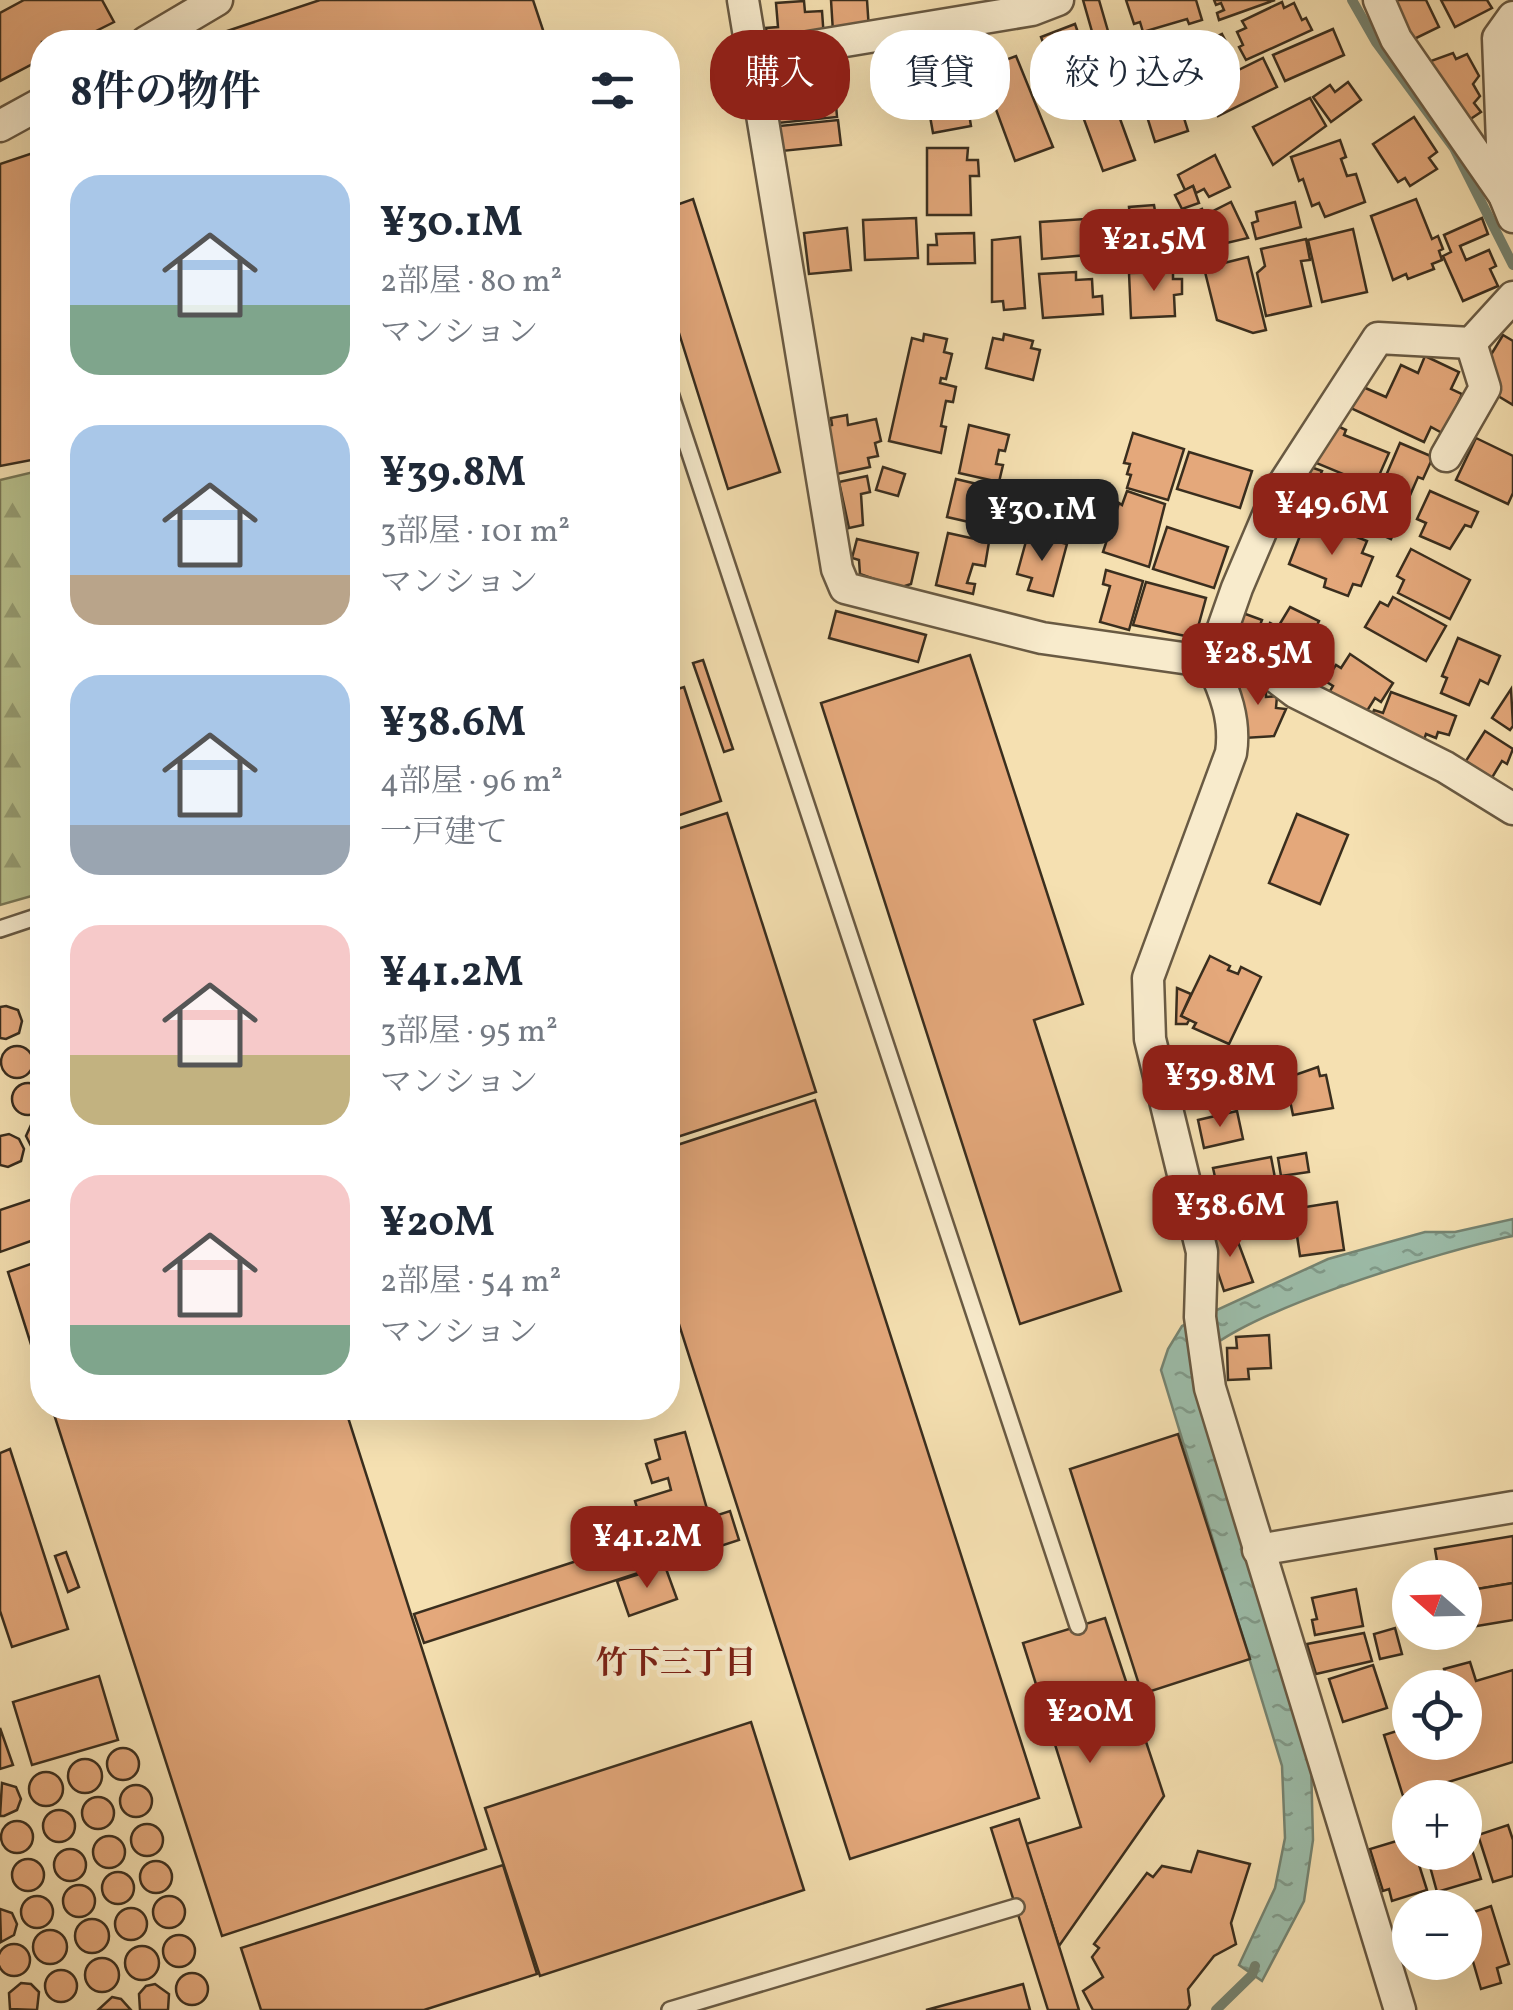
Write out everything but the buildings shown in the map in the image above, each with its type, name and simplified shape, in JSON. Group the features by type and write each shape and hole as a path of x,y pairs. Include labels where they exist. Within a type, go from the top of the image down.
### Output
{"street":[{"path":"166,30 217,0"},
{"path":"743,0 749,30"},
{"path":"850,40 1032,10 1058,0"},
{"path":"1378,0 1396,39 1508,206"},
{"path":"1508,206 1498,38 1513,17"},
{"path":"0,126 30,110"},
{"path":"764,120 837,568 845,588 1042,638 1216,648 1445,767 1513,809"},
{"path":"1471,343 1513,296"},
{"path":"1400,2010 1210,1388 1200,1317 1202,1252 1150,1039 1148,978 1231,753 1232,720 1216,648 1277,494 1378,338 1471,343"},
{"path":"1446,456 1485,388 1471,343"},
{"path":"1258,1550 1513,1507"}],"lane":[{"path":"680,423 1078,1626"},
{"path":"0,929 30,919"},
{"path":"670,2010 1016,1907"}],"green space":[{"path":"30,473 30,896 0,905 0,480"}],"water":[{"path":"1513,1219 1513,1236 1441,1254 1285,1308 1207,1351 1191,1371 1311,1762 1313,1840 1304,1901 1262,1981 1239,1965 1275,1888 1285,1838 1282,1766 1161,1370 1182,1326 1328,1259 1425,1232 1455,1232"}],"waterway":[{"path":"1352,0 1376,42 1454,148 1513,265"},
{"path":"1216,2010 1252,1975 1255,1966"}],"district":[{"name":"竹下三丁目","path":"676,1665"}]}
